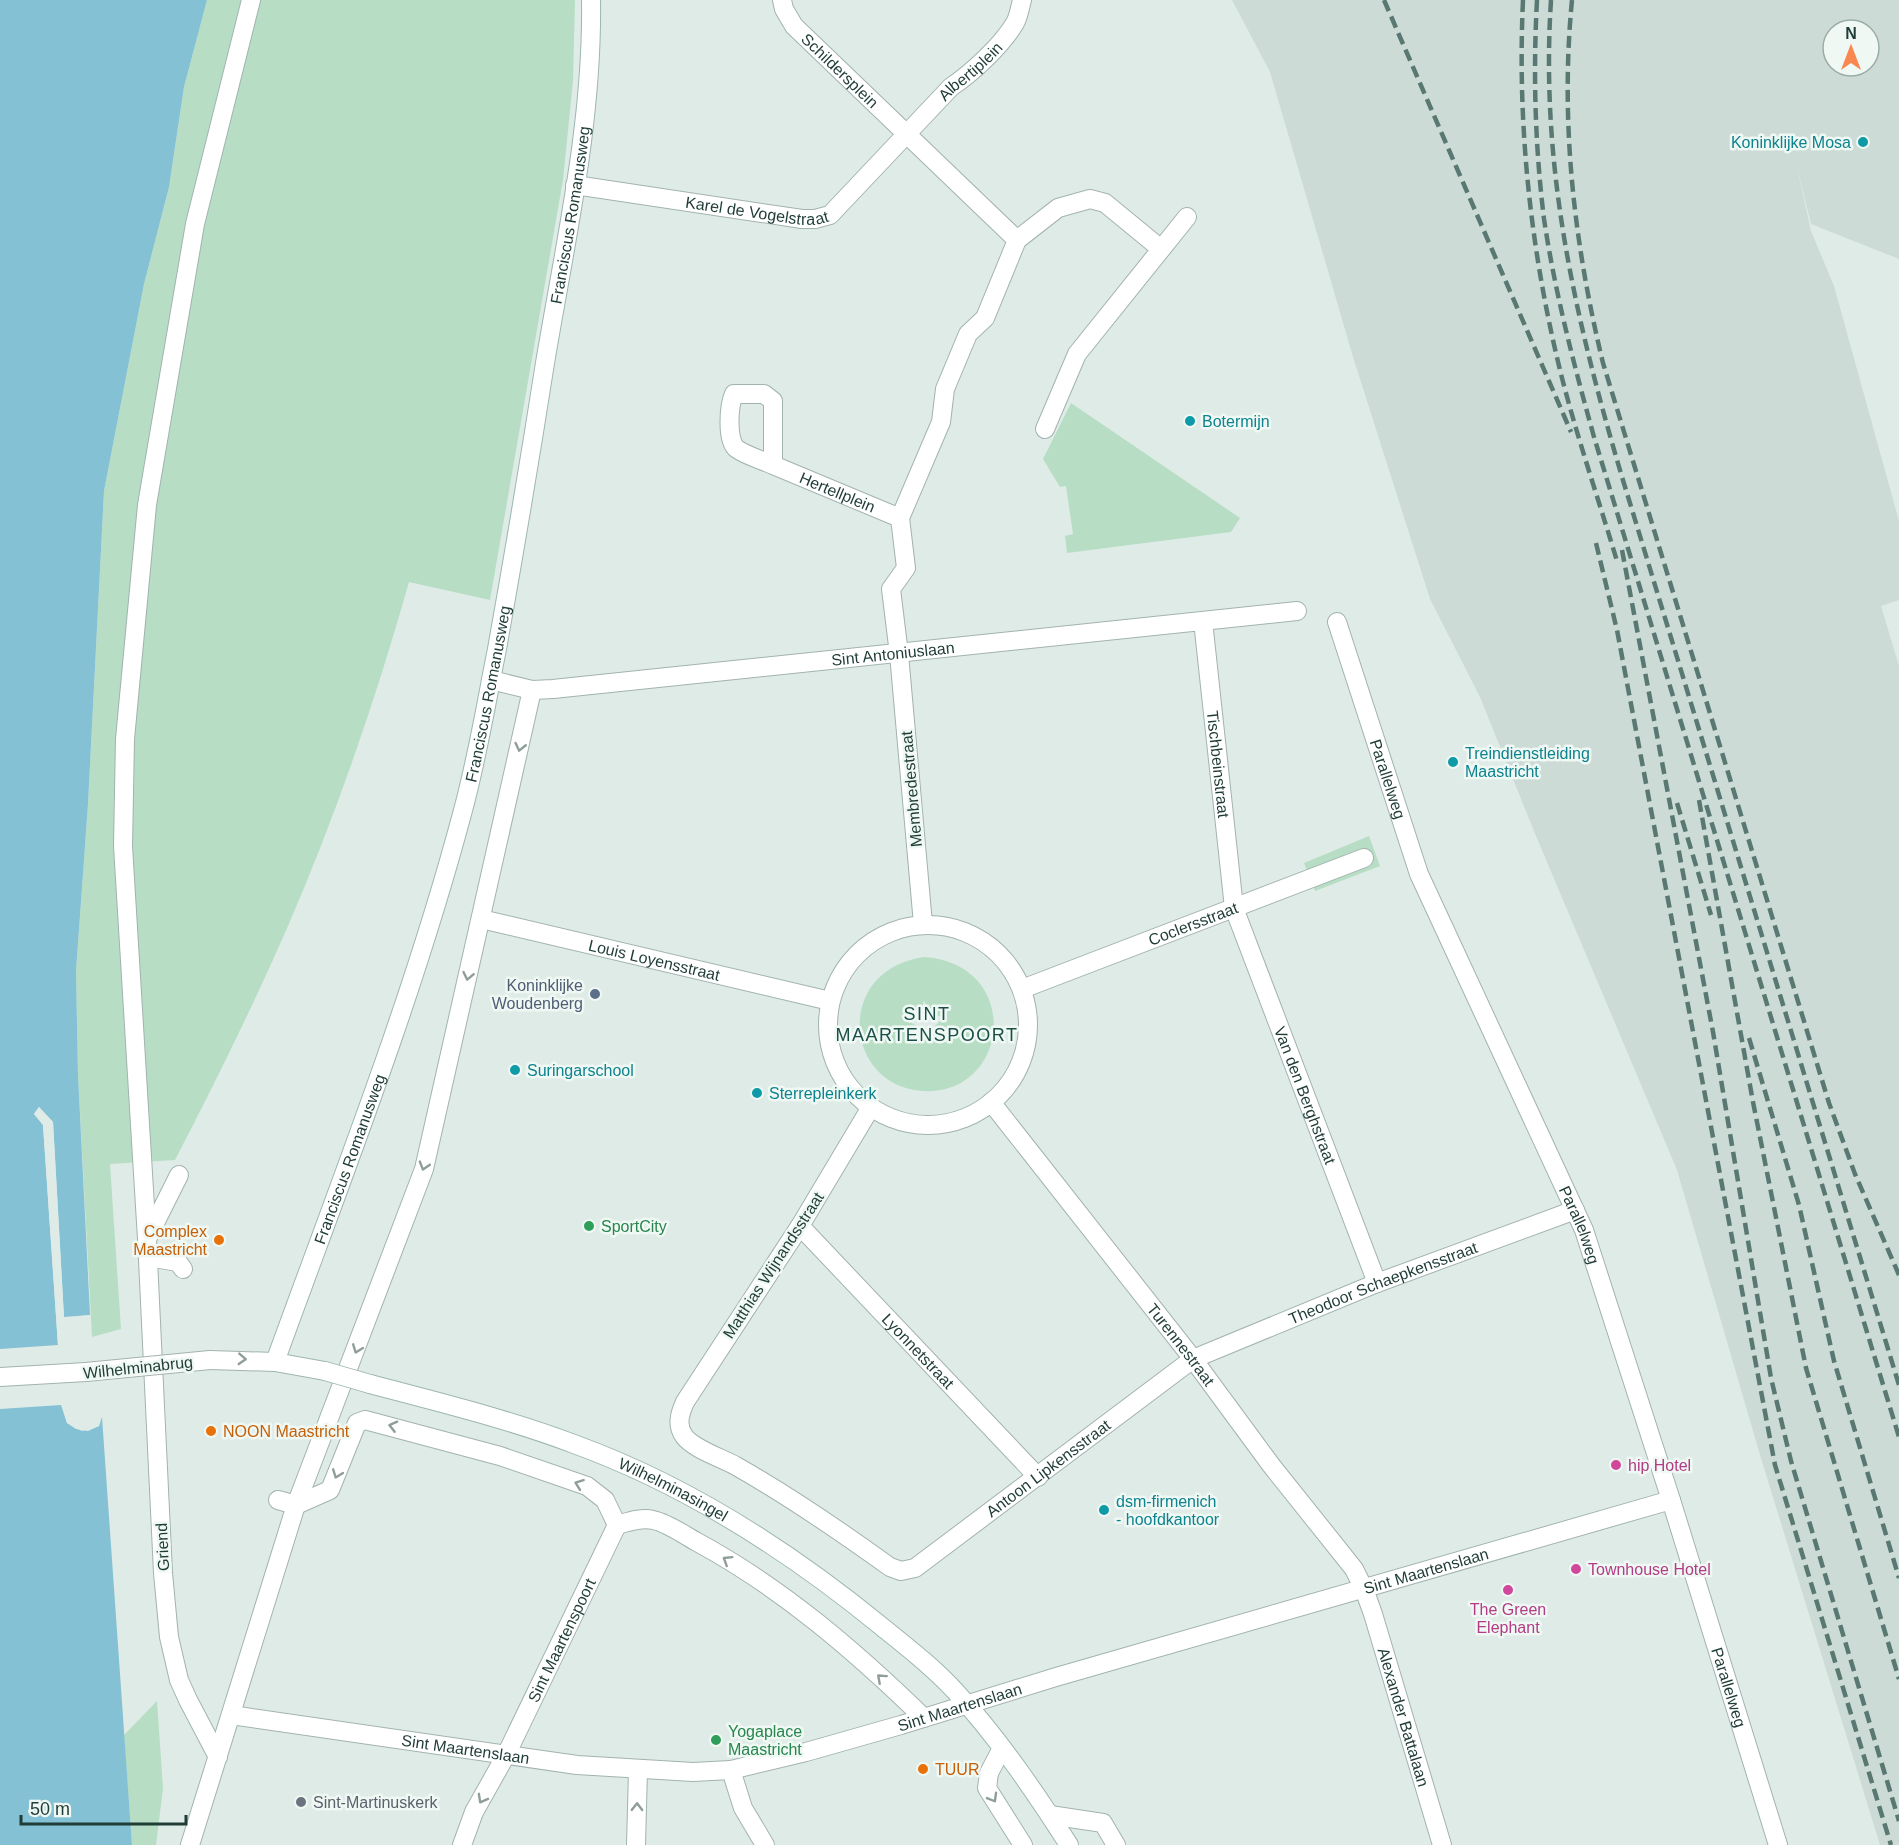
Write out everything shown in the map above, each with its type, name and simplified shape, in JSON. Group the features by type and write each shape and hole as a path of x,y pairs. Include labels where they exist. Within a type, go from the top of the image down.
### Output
{"street":[{"name":"Griend","path":"218,1757 179,1680 169,1637 163,1574 148,1248 123,846 125,739 147,505 159,429 195,224 251,0"},
{"name":"Franciscus Romanusweg","path":"275,1362 426,942 463,810 482,730 513,563 575,185 590,65 591,0"},
{"name":"Schildersplein","path":"782,0 784,9 794,26 1017,240"},
{"name":"Albertiplein","path":"906,134 951,87 969,75 999,43 1016,22 1022,0"},
{"name":"Karel de Vogelstraat","path":"575,185 802,219 815,219 830,215 906,134"},
{"path":"900,518 941,422 945,389 968,334 985,318 1017,240 1058,208 1090,199 1105,203 1161,249"},
{"path":"1045,429 1077,354 1187,218"},
{"name":"Hertellplein","path":"774,465 900,518"},
{"name":"Membredestraat","path":"900,518 906,568 891,588 923,924"},
{"name":"Sint Antoniuslaan","path":"491,680 532,690 899,654 1297,611"},
{"name":"Tischbeinstraat","path":"1203,621 1234,908"},
{"name":"Parallelweg","path":"1337,622 1419,874 1584,1230 1778,1845"},
{"path":"190,1845 296,1505 424,1169 532,690"},
{"name":"Coclersstraat","path":"1022,989 1364,858"},
{"name":"Van den Berghstraat","path":"1234,908 1377,1283"},
{"name":"Louis Loyensstraat","path":"481,919 830,1001"},
{"path":"923,924 951,927 977,937 1000,954 1022,989 1028,1020 1025,1051 1012,1079 991,1102 963,1118 932,1125 900,1121 871,1107 846,1083 831,1053 828,1036 830,1001 846,966 864,947 898,929 923,924"},
{"name":"Turennestraat","path":"991,1102 1354,1569 1364,1589"},
{"name":"Matthias Wijnandsstraat","path":"871,1107 800,1226 685,1402 679,1417 679,1424 681,1432 689,1442 794,1501 890,1567 901,1571"},
{"path":"179,1174 148,1248 178,1262 183,1269"},
{"name":"Theodoor Schaepkensstraat","path":"1193,1359 1377,1283 1575,1210"},
{"name":"Lyonnetstraat","path":"800,1226 1038,1477"},
{"name":"Antoon Lipkensstraat","path":"901,1571 915,1568 1193,1359"},
{"name":"Wilhelminabrug","path":"0,1377 86,1372 210,1360 275,1362"},
{"name":"Wilhelminasingel","path":"275,1362 325,1371 574,1443 631,1467 717,1510 823,1579 935,1671 967,1705 1002,1748 1069,1845"},
{"path":"278,1500 296,1505 330,1490 357,1423 365,1420 500,1456 587,1486 605,1500 617,1525 644,1519 659,1522 709,1548 802,1610 849,1649 924,1718"},
{"name":"Sint Maartenslaan","path":"231,1715 577,1765 693,1772 731,1770 806,1752 1671,1500"},
{"name":"Sint Maartenspoort","path":"462,1845 474,1812 506,1755 617,1525"},
{"name":"Alexander Battalaan","path":"1364,1589 1442,1845"},
{"path":"1002,1748 989,1773 987,1788 1023,1845"},
{"path":"636,1845 638,1770"},
{"path":"731,1770 743,1808 765,1845"},
{"path":"1050,1815 1103,1823 1116,1845"}],"shaded area":[{"path":"1232,0 1899,0 1899,259 1811,224 1797,167 1811,231 1834,286 1899,521 1899,600 1881,606 1899,666 1899,1845 1880,1845 1760,1455 1677,1170 1480,697 1430,599 1353,357 1270,72"}],"green space":[{"path":"207,0 575,0 573,81 563,180 490,600 409,582 369,713 323,842 261,985 190,1131 175,1160 110,1164 121,1329 92,1337 78,1075 76,971 88,804 104,491 144,284 169,187 184,87"},
{"path":"1071,403 1240,518 1231,532 1067,553 1065,536 1073,534 1066,486 1060,487 1043,459"},
{"path":"1369,836 1380,866 1315,891 1304,863"},
{"path":"924,957 956,965 978,982 991,1004 994,1028 988,1053 974,1073 952,1087 923,1091 897,1085 877,1070 865,1050 860,1027 863,1004 874,983 895,966","holes":["924,1000 930,1017 946,1015 935,1026 941,1040 926,1030 913,1043 917,1026 904,1019 920,1017"]},
{"path":"157,1701 163,1788 156,1845 132,1845 124,1735"}],"water":[{"path":"0,0 207,0 184,87 169,187 144,284 104,491 88,804 76,971 78,1075 90,1315 64,1318 53,1122 39,1107 34,1114 43,1125 62,1405 67,1423 82,1431 99,1426 102,1417 132,1845 0,1845"}],"pier":[{"path":"39,1107 53,1122 64,1317 90,1315 90,1318 64,1321 61,1319 50,1124 39,1112 37,1114 46,1125 65,1404 70,1421 82,1428 96,1424 101,1414 99,1426 88,1431 76,1429 67,1423 61,1405 0,1409 0,1349 58,1345 43,1125 34,1114"}],"railway":[{"path":"1384,0 1571,432"},
{"path":"1523,0 1522,95 1534,238 1562,378 1617,561"},
{"path":"1537,0 1536,110 1541,192 1559,302 1572,356 1594,437 1899,1437"},
{"path":"1551,0 1549,62 1556,182 1576,300 1590,359 1622,477 1899,1385"},
{"path":"1572,0 1568,91 1572,183 1584,273 1603,363 1829,1103 1855,1174 1899,1275"},
{"path":"1596,543 1617,630 1775,1465 1891,1845"},
{"path":"1622,550 1713,1032 1771,1378 1791,1461 1899,1821"},
{"path":"1699,800 1753,1102 1806,1368 1899,1679"},
{"path":"1677,803 1711,915"},
{"path":"1749,1038 1799,1205 1834,1361 1899,1578"}],"place":[{"name":"Koninklijke Mosa","path":"1863,142"},
{"name":"Botermijn","path":"1190,421"},
{"name":"Treindienstleiding Maastricht","path":"1453,762"},
{"name":"Koninklijke Woudenberg","path":"595,994"},
{"name":"Suringarschool","path":"515,1070"},
{"name":"Sterrepleinkerk","path":"757,1093"},
{"name":"SportCity","path":"589,1226"},
{"name":"Complex Maastricht","path":"219,1240"},
{"name":"NOON Maastricht","path":"211,1431"},
{"name":"hip Hotel","path":"1616,1465"},
{"name":"dsm-firmenich - hoofdkantoor","path":"1104,1510"},
{"name":"Townhouse Hotel","path":"1576,1569"},
{"name":"The Green Elephant","path":"1508,1590"},
{"name":"Yogaplace Maastricht","path":"716,1740"},
{"name":"TUUR","path":"923,1769"},
{"name":"Sint-Martinuskerk","path":"301,1802"}],"district":[{"name":"SINT MAARTENSPOORT","path":"927,1024"}]}
